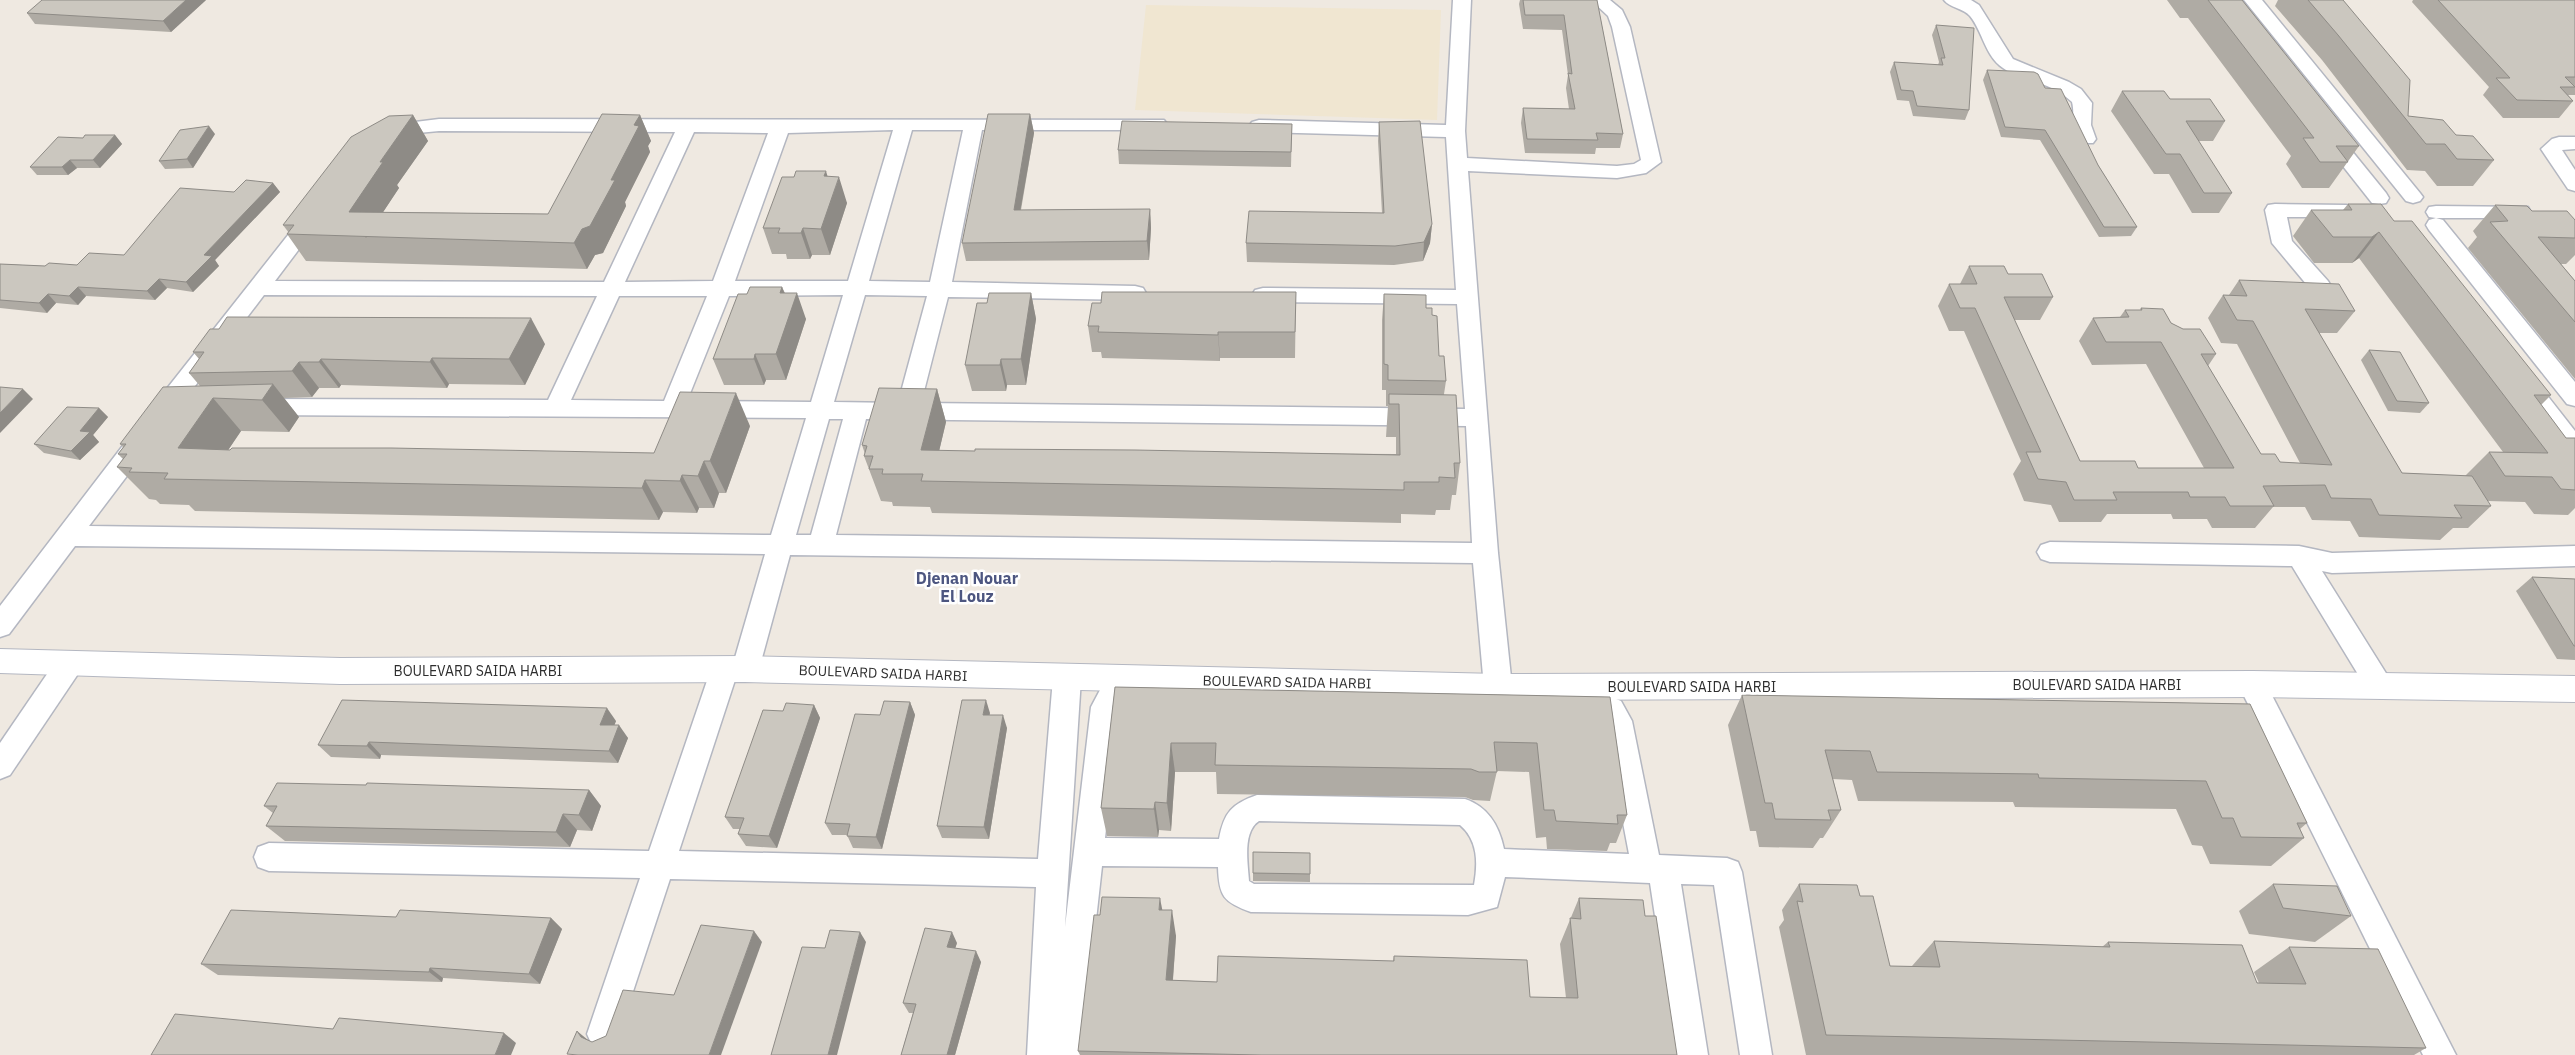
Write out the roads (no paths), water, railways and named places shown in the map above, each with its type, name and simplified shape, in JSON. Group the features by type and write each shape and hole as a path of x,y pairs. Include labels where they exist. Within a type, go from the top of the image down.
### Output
{"street":[{"path":"1462,0 1455,131 1477,418 1485,553 1498,687"},
{"path":"1457,164 1617,172 1639,169 1651,162 1621,27 1616,14 1600,0"},
{"path":"1958,0 1979,14 2006,63 2041,76 2078,96 2083,104 2079,119 2080,129 2086,138"},
{"path":"2253,0 2413,197"},
{"path":"2318,122 2381,209"},
{"path":"369,150 391,136 415,128 439,125 780,127 904,124 1174,124"},
{"path":"603,1034 659,865 735,669 780,546 818,410 857,288 904,124"},
{"path":"907,410 939,290 974,124"},
{"path":"556,408 687,126"},
{"path":"1241,126 1455,131"},
{"path":"672,409 721,289 780,127"},
{"path":"2575,143 2559,143 2550,149 2575,185"},
{"path":"2381,209 2389,194 2413,197 2427,204 2429,222 2575,398"},
{"path":"0,626 162,411 323,204"},
{"path":"2320,286 2282,243 2275,210 2381,209"},
{"path":"2429,222 2539,212"},
{"path":"258,288 315,290 857,288 1159,293"},
{"path":"1238,294 1468,297"},
{"path":"2508,363 2575,448"},
{"path":"236,408 907,410 1477,418"},
{"path":"162,411 190,410"},
{"path":"821,546 857,410"},
{"path":"69,536 1485,553"},
{"path":"2050,552 2299,556 2332,563 2575,556"},
{"path":"2299,556 2380,686"},
{"name":"BOULEVARD SAIDA HARBI","path":"0,662 340,672 735,669 1498,687 2252,684 2575,689"},
{"path":"0,766 70,663"},
{"path":"1043,1055 1052,873 1067,678"},
{"path":"2252,684 2440,1055"},
{"path":"1065,1055 1105,707 1110,698 1597,705 1611,709 1618,722 1655,868 1692,1055"},
{"path":"1257,808 1464,812 1477,821 1486,834 1489,862 1491,886 1486,897 1468,901 1250,898 1235,889 1235,830 1242,816 1257,808"},
{"path":"1089,852 1234,853"},
{"path":"269,857 1052,873"},
{"path":"1489,862 1727,872 1756,1055"}],"district":[{"name":"Djenan Nouar El Louz","path":"967,587"}]}
